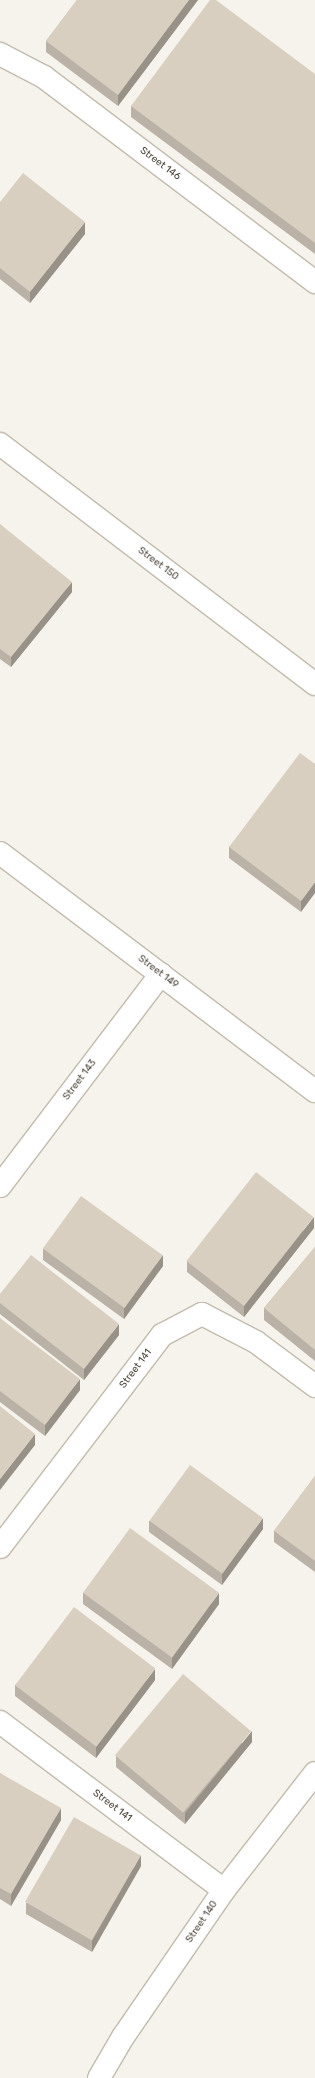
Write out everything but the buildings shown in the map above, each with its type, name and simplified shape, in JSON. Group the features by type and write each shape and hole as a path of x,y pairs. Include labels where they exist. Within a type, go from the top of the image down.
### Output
{"street":[{"name":"Street 146","path":"0,54 44,77 315,282"},
{"name":"Street 150","path":"0,444 315,684"},
{"name":"Street 149","path":"0,853 315,1091"},
{"name":"Street 143","path":"0,1186 161,974"},
{"name":"Street 141","path":"0,1547 162,1335 202,1314 256,1342 315,1386"},
{"name":"Street 141","path":"0,1722 224,1890"},
{"name":"Street 140","path":"99,2078 123,2037 224,1890 315,1773"}]}
